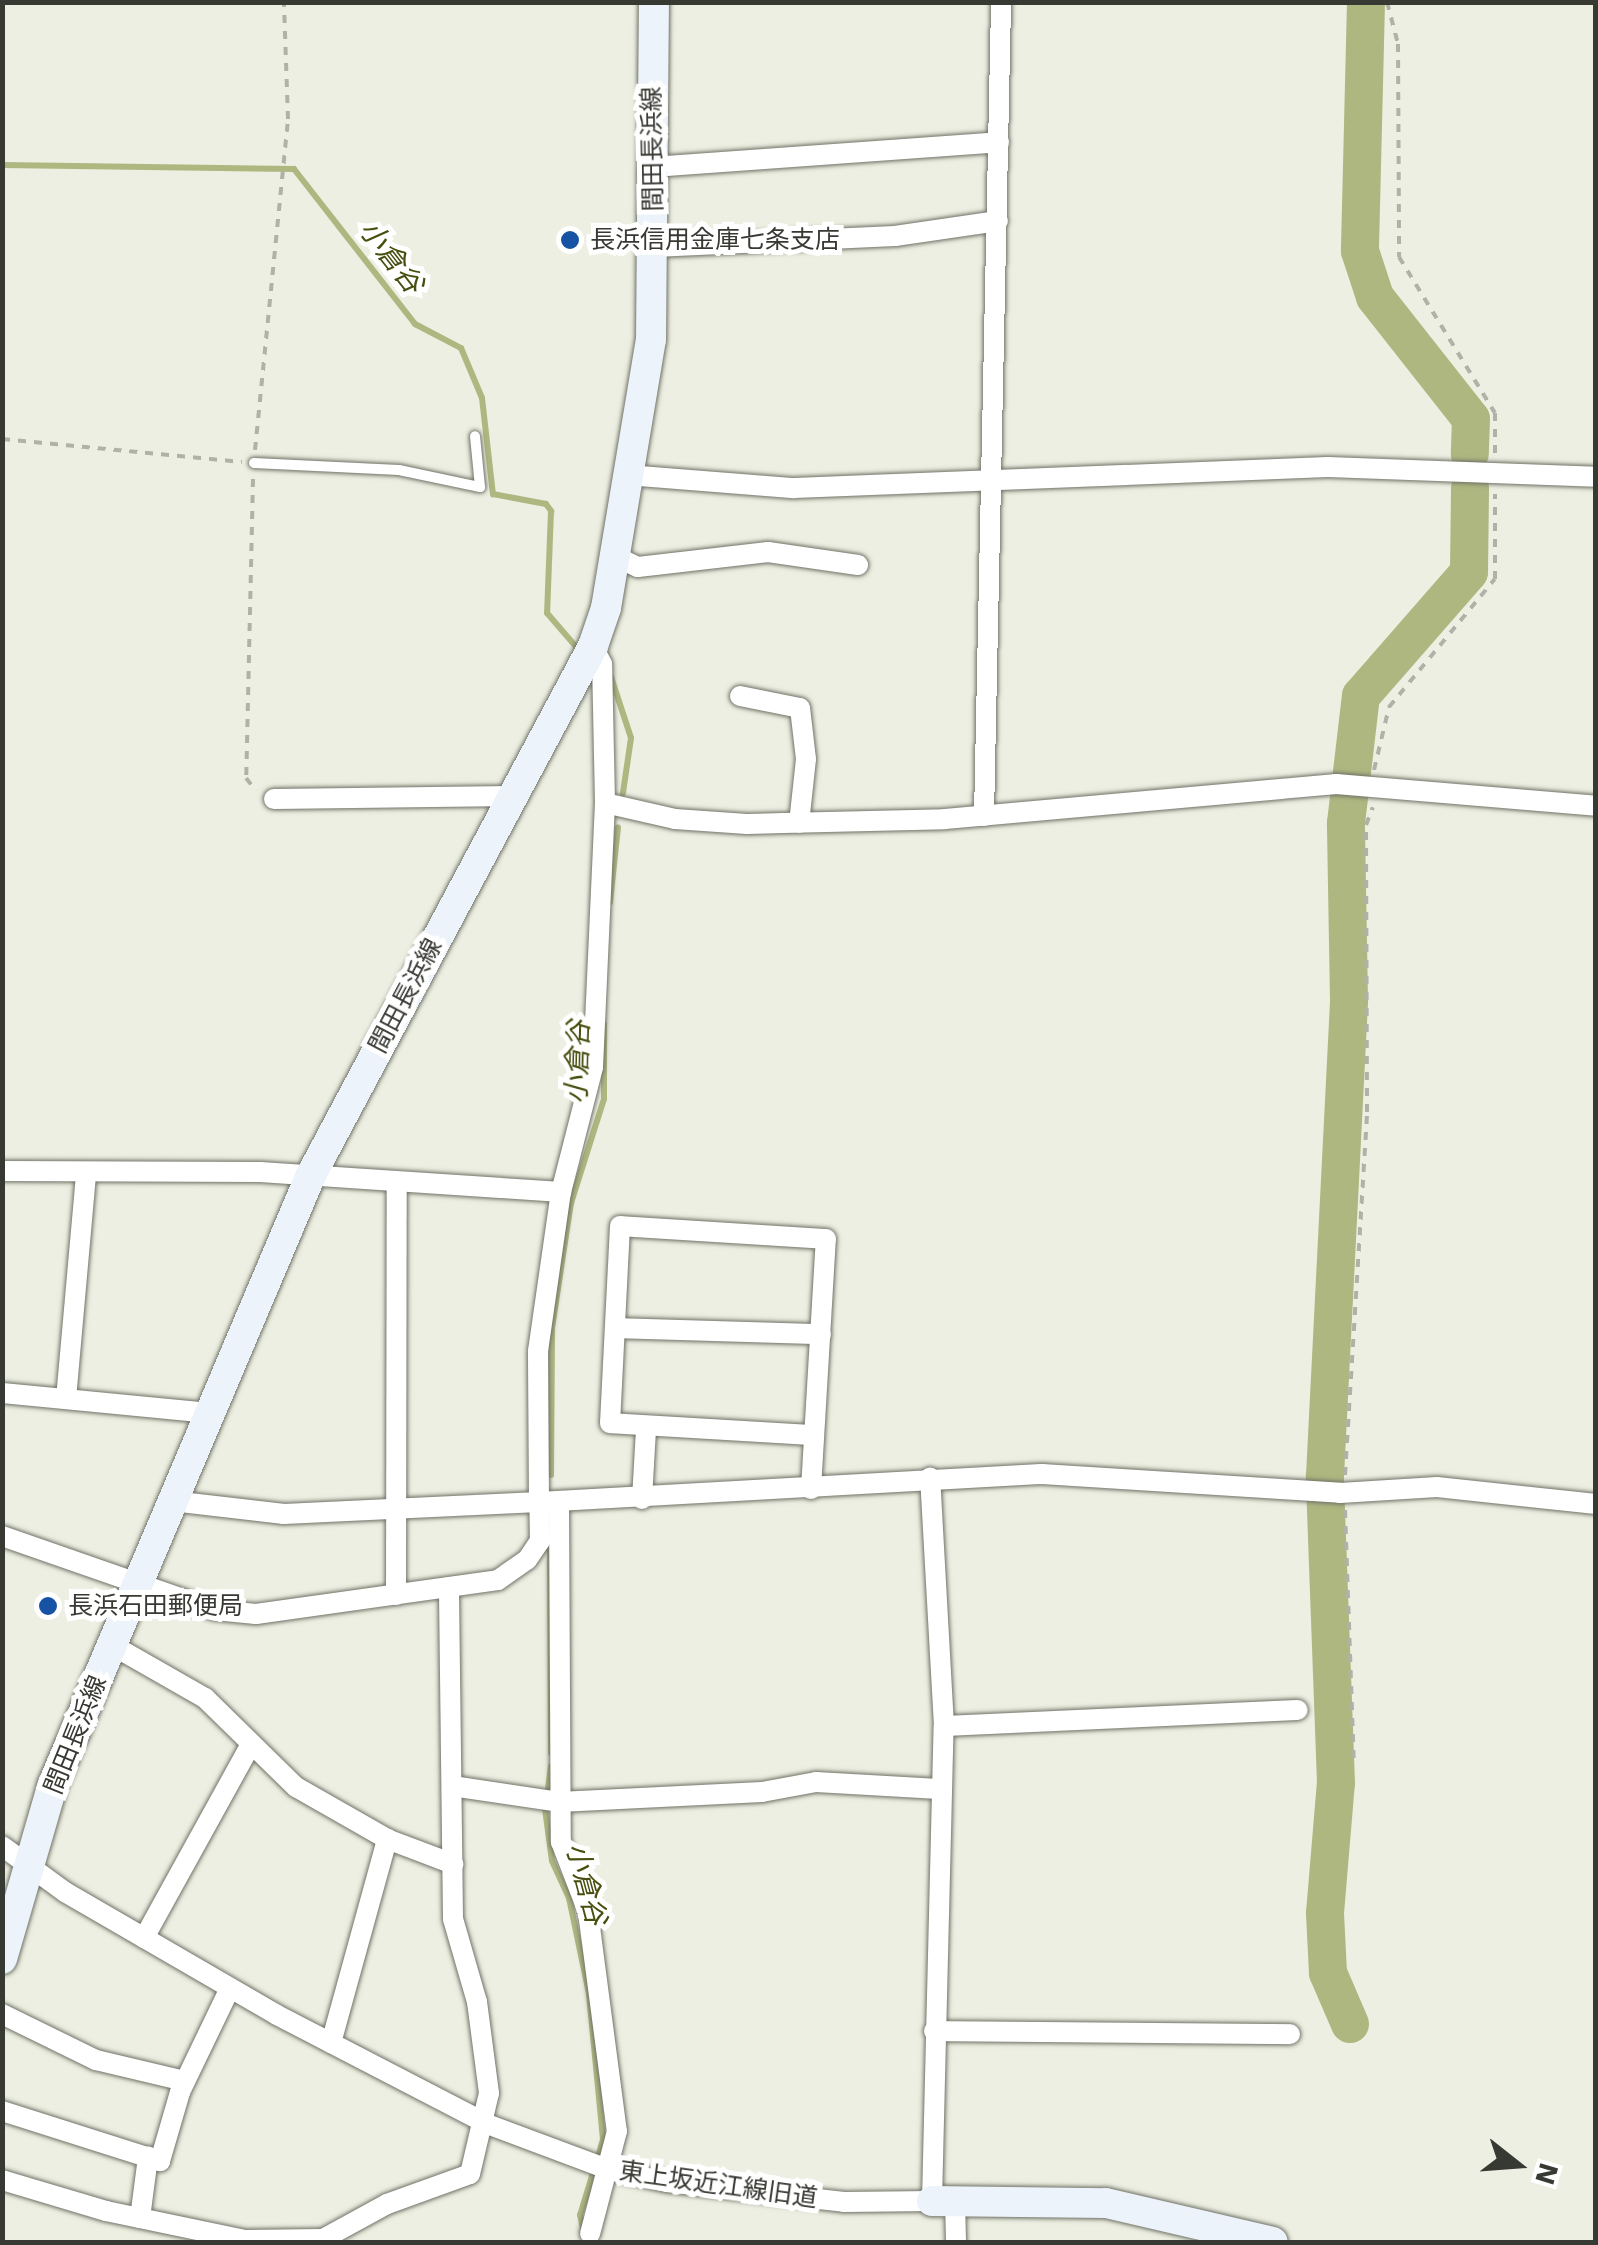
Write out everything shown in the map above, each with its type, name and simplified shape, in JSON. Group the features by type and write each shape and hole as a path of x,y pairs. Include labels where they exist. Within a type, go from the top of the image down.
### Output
{"main road":[{"name":"間田長浜線","path":"2,1960 54,1784 310,1177 593,646 614,556 651,340 654,2"},
{"name":"東上坂近江線旧道","path":"944,2201 1106,2203 1273,2242"}],"street":[{"path":"984,816 995,479 1001,2"},
{"path":"652,167 1000,142"},
{"path":"654,248 895,236 998,221"},
{"path":"627,475 794,488 1328,467 1596,476"},
{"path":"614,556 638,567 768,552 858,565"},
{"path":"590,2234 610,2170 617,2130 588,1912 561,1842 549,1502 538,1351 561,1192 592,1067 606,802 602,664 593,646"},
{"path":"740,696 800,708 806,759 800,823"},
{"path":"606,802 675,819 800,823 984,816 1372,784 1596,806"},
{"path":"274,799 512,796"},
{"path":"2,1171 86,1175 260,1172 561,1192"},
{"path":"66,1399 86,1175"},
{"path":"396,1595 397,1182"},
{"path":"811,1489 826,1239 620,1226 610,1423 646,1430 814,1434"},
{"path":"615,1328 820,1334"},
{"path":"2,1393 210,1413"},
{"path":"642,1500 646,1430"},
{"path":"172,1501 284,1514 642,1500 930,1477 1042,1474 1309,1492 1436,1487 1596,1504"},
{"path":"930,1477 944,1726 934,2030 944,2201 956,2242"},
{"path":"2,1536 214,1610 256,1614 498,1580 527,1560 540,1541 549,1502"},
{"path":"2,2180 140,2218 268,2241 324,2239 388,2204 470,2174 478,2120 489,2093 477,2002 454,1920 449,1587"},
{"path":"112,1645 205,1698 296,1788 388,1840 452,1864"},
{"path":"944,1726 1298,1710"},
{"path":"144,1938 251,1744"},
{"path":"452,1786 558,1802 762,1792 816,1782 940,1789"},
{"path":"330,2043 388,1840"},
{"name":"東上坂近江線旧道","path":"2,1846 30,1868 144,1938 330,2043 478,2120 610,2170 844,2202 944,2201"},
{"path":"2,2111 160,2161 185,2081 230,1988"},
{"path":"2,2014 96,2060 185,2081"},
{"path":"934,2030 1290,2034"},
{"path":"140,2218 148,2158"}],"lane":[{"path":"254,463 399,470 480,488 474,436"}],"path":[{"path":"274,799 246,778 254,463 284,162 284,2"},
{"path":"1354,1765 1342,1493 1367,1112 1366,825 1389,707 1495,578 1495,413 1399,257 1398,44 1387,2"},
{"path":"2,438 254,463"}],"waterway":[{"path":"1366,2 1360,251 1375,297 1471,419 1470,454"},
{"name":"小倉谷","path":"2,165 294,169 415,324 461,348 482,398 493,494 546,504 551,511 547,613 578,649"},
{"path":"1350,2024 1328,1973 1325,1913 1336,1783 1325,1476 1349,1000 1346,823 1361,696 1469,572 1470,488"},
{"name":"小倉谷","path":"611,677 631,738 623,793"},
{"name":"小倉谷","path":"610,902 618,827"},
{"name":"小倉谷","path":"551,1475 552,1328 571,1203 604,1099 604,1024"},
{"name":"小倉谷","path":"550,1551 551,1753"},
{"name":"小倉谷","path":"551,1766 545,1809 552,1861 569,1898 589,1994 603,2140 580,2215 584,2232"}],"place":[{"name":"長浜信用金庫七条支店","path":"570,240"},
{"name":"長浜石田郵便局","path":"48,1606"}]}
